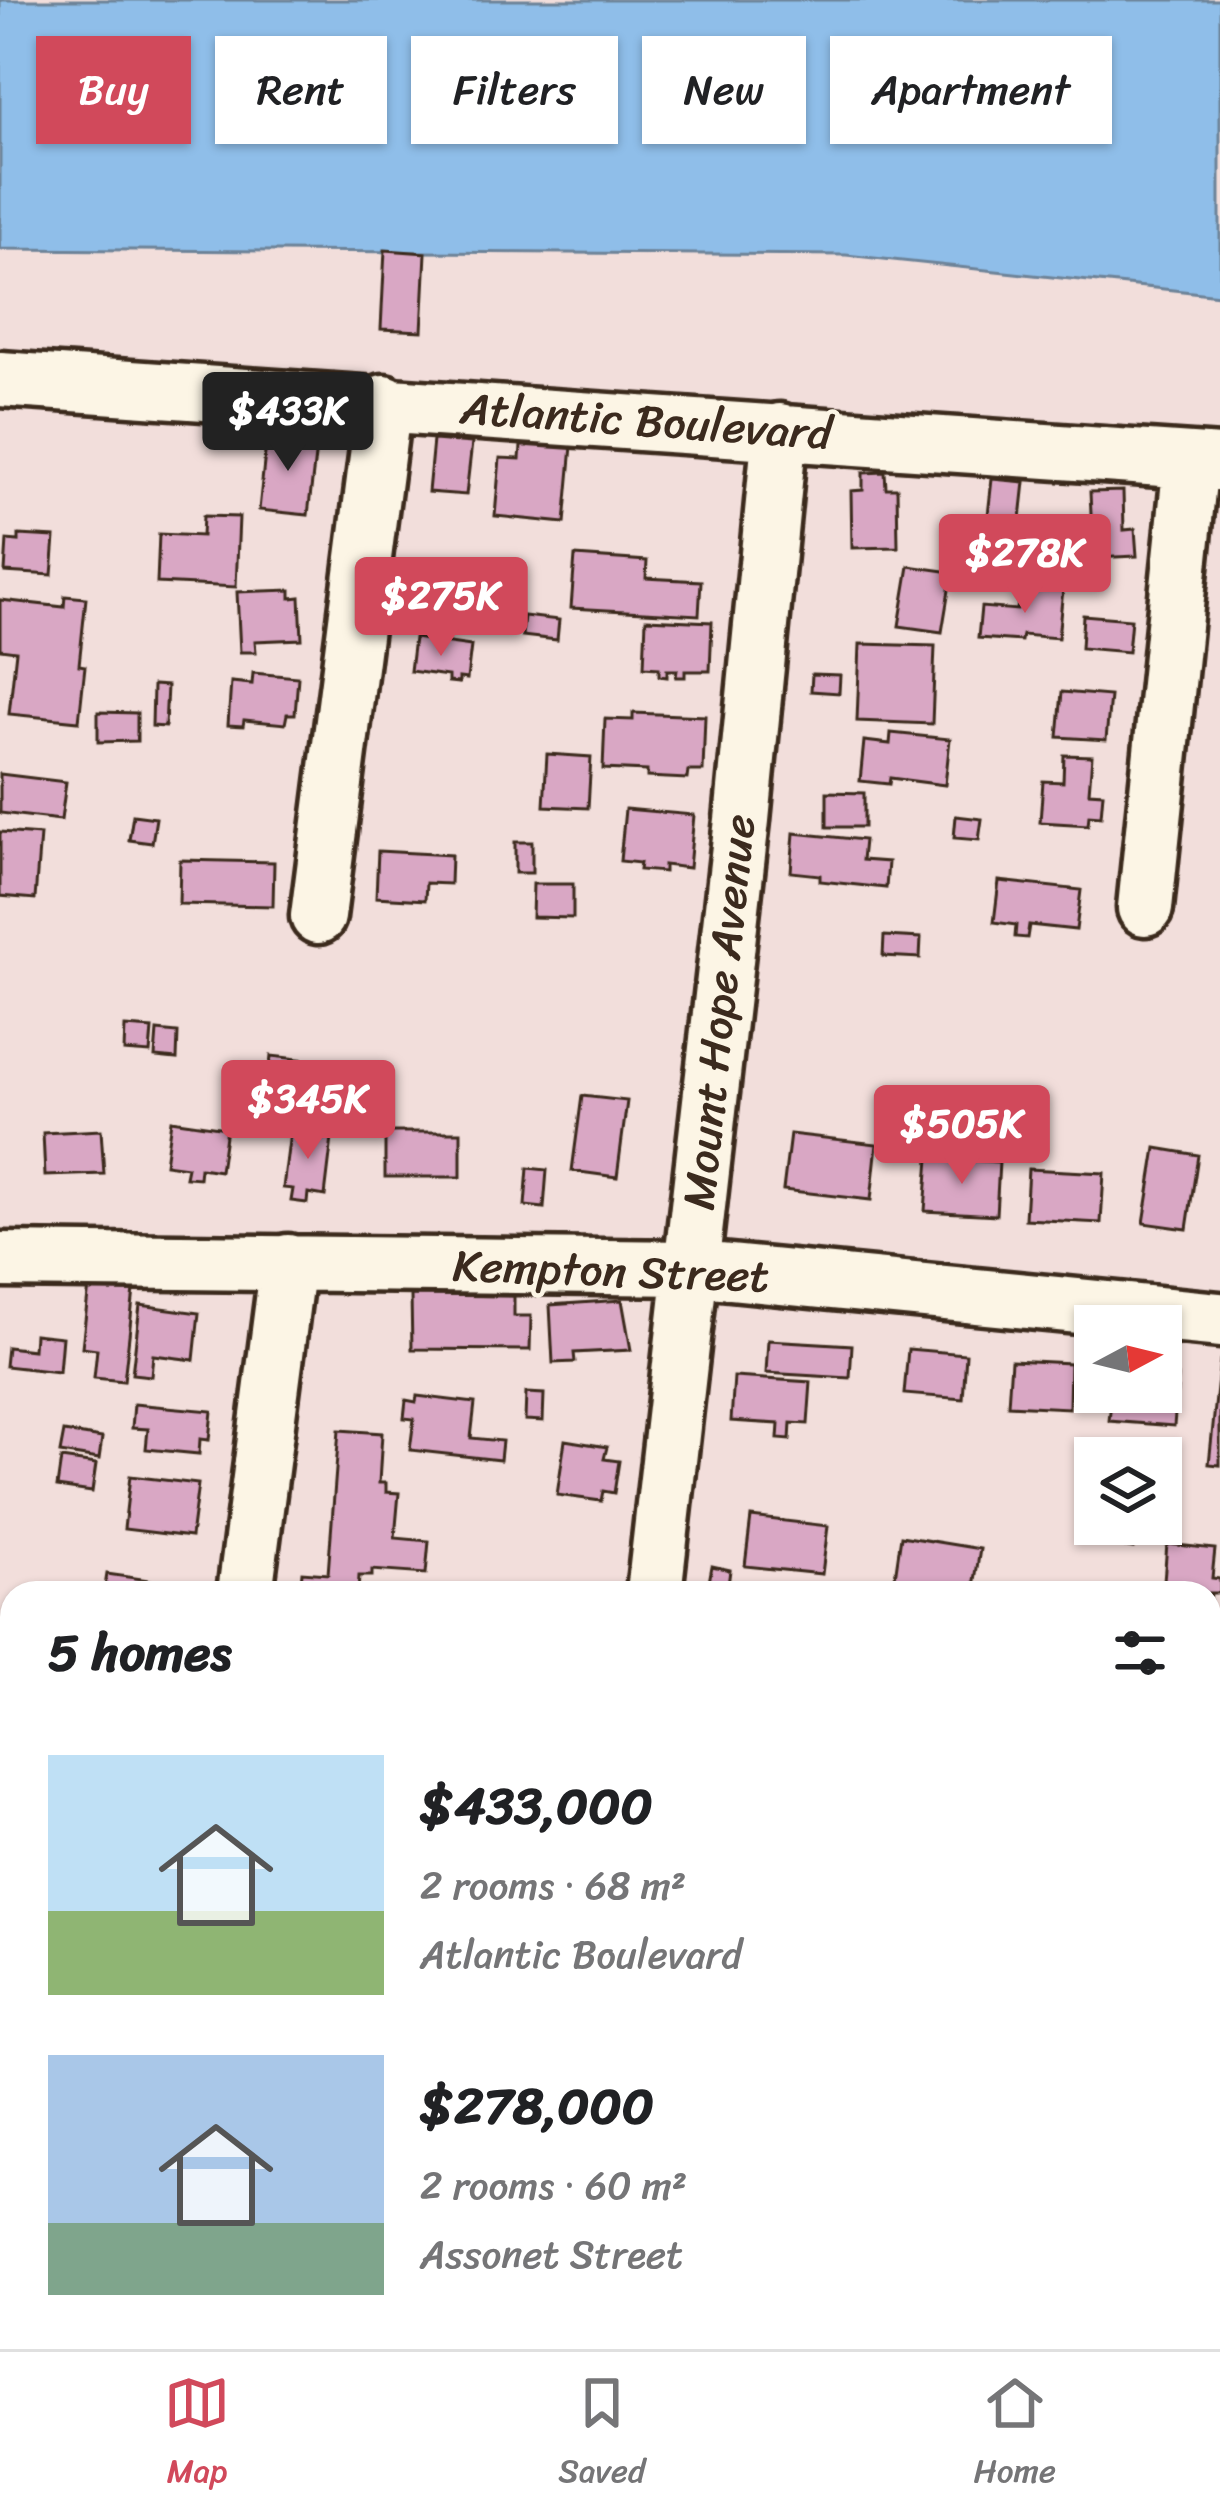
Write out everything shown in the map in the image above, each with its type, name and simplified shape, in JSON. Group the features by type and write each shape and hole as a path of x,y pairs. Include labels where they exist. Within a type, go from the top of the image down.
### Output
{"street":[{"name":"Atlantic Boulevard","path":"0,379 1206,462"},
{"path":"318,916 384,403"},
{"name":"Mount Hope Avenue","path":"655,1581 742,820 780,431"},
{"path":"1145,908 1206,462"},
{"name":"Kempton Street","path":"0,1260 690,1268 1220,1320"},
{"path":"247,1581 288,1262"}],"water":[{"path":"0,0 1220,0 1220,295 846,255 0,249"}],"building":[{"path":"385,250 426,253 422,331 381,329"},
{"path":"528,432 573,435 565,523 495,516 500,458 520,459"},
{"path":"267,434 317,439 308,515 259,510"},
{"path":"433,440 472,443 466,495 428,492"},
{"path":"885,472 886,488 897,488 898,547 852,548 851,491 863,490 863,473"},
{"path":"992,479 1025,482 1018,546 985,543"},
{"path":"1123,491 1124,530 1135,529 1137,556 1093,558 1090,492"},
{"path":"203,516 239,517 236,587 157,583 159,534 202,536"},
{"path":"19,535 55,537 52,575 5,572 7,540 19,541"},
{"path":"984,551 1016,551 1016,572 984,572"},
{"path":"575,556 647,561 646,578 701,581 699,615 571,608"},
{"path":"909,566 952,572 942,632 899,626"},
{"path":"1020,585 1063,589 1058,638 978,638 981,607 1017,610"},
{"path":"291,590 291,598 300,597 302,639 255,641 256,652 240,652 237,592"},
{"path":"65,596 86,598 79,721 9,714 16,651 0,649 0,600 64,607"},
{"path":"1083,615 1131,619 1128,652 1081,648"},
{"path":"524,616 559,620 557,640 522,636"},
{"path":"646,619 712,622 710,671 685,671 685,677 676,677 677,670 667,670 667,677 659,676 659,668 644,667"},
{"path":"414,638 471,646 467,679 448,682 448,676 410,671"},
{"path":"860,644 935,646 932,724 857,721"},
{"path":"253,673 298,677 295,714 287,714 285,724 244,720 243,726 228,725 231,682 252,684"},
{"path":"812,674 840,675 839,693 811,691"},
{"path":"153,685 167,686 165,727 152,726"},
{"path":"1062,692 1110,696 1106,740 1058,737"},
{"path":"98,712 137,713 137,741 98,742"},
{"path":"633,713 705,716 703,771 688,771 687,779 603,769 605,719 633,720"},
{"path":"891,733 950,739 945,785 890,778 889,784 860,781 864,741 890,744"},
{"path":"547,754 591,757 588,808 544,806"},
{"path":"1064,755 1092,756 1089,792 1103,793 1101,816 1089,815 1088,825 1040,822 1043,781 1063,782"},
{"path":"0,774 66,782 61,820 0,813"},
{"path":"827,792 864,793 864,827 827,827"},
{"path":"625,809 694,815 689,868 664,865 664,872 639,870 640,863 620,861"},
{"path":"133,815 156,818 152,843 129,840"},
{"path":"956,816 982,819 979,840 954,838"},
{"path":"0,832 40,835 35,899 0,896"},
{"path":"794,833 864,840 862,860 888,862 886,888 820,881 820,875 791,872"},
{"path":"515,842 532,842 532,873 515,873"},
{"path":"378,851 451,855 450,884 426,883 425,900 376,897"},
{"path":"180,860 274,862 273,906 179,904"},
{"path":"999,881 1081,890 1076,930 1029,925 1027,938 1015,937 1016,925 994,922"},
{"path":"533,884 573,884 573,918 532,917"},
{"path":"884,936 921,938 920,958 883,956"},
{"path":"125,1027 152,1029 150,1053 124,1051"},
{"path":"157,1031 178,1033 177,1059 155,1057"},
{"path":"271,1056 308,1060 304,1100 267,1095"},
{"path":"582,1096 627,1101 617,1177 572,1171"},
{"path":"171,1120 226,1128 220,1171 200,1168 199,1178 185,1177 187,1167 165,1164"},
{"path":"291,1125 333,1130 325,1196 308,1193 307,1203 291,1201 293,1189 283,1188"},
{"path":"101,1130 104,1174 45,1176 43,1133"},
{"path":"385,1132 461,1132 461,1177 385,1177"},
{"path":"790,1134 877,1144 871,1200 783,1190"},
{"path":"1156,1148 1198,1155 1187,1229 1144,1223"},
{"path":"929,1158 999,1162 996,1215 925,1211"},
{"path":"528,1168 547,1170 544,1208 525,1206"},
{"path":"1028,1169 1104,1173 1101,1223 1025,1219"},
{"path":"89,1286 134,1290 124,1381 94,1378 97,1349 82,1347"},
{"path":"411,1295 514,1296 514,1316 531,1316 530,1350 412,1349"},
{"path":"622,1300 631,1350 574,1353 575,1362 553,1363 550,1305"},
{"path":"140,1305 199,1313 194,1360 153,1355 151,1376 132,1374"},
{"path":"34,1334 62,1337 59,1372 5,1366 7,1347 33,1350"},
{"path":"768,1340 852,1345 850,1378 766,1373"},
{"path":"908,1349 966,1354 963,1399 904,1394"},
{"path":"1220,1359 1220,1465 1209,1464"},
{"path":"1011,1360 1070,1363 1069,1408 1008,1405"},
{"path":"734,1377 811,1382 808,1424 791,1423 790,1440 778,1439 779,1424 731,1421"},
{"path":"526,1393 544,1394 543,1421 525,1420"},
{"path":"417,1396 475,1403 471,1438 502,1441 500,1460 410,1450 414,1419 404,1418 406,1400 416,1402"},
{"path":"134,1404 212,1411 209,1440 200,1439 199,1454 146,1449 148,1429 132,1428"},
{"path":"1110,1413 1175,1413 1174,1426 1109,1421"},
{"path":"339,1430 382,1433 379,1483 386,1483 386,1492 399,1493 395,1538 429,1541 426,1574 372,1570 372,1576 359,1576 359,1581 301,1581 302,1572 328,1574"},
{"path":"64,1432 102,1438 99,1459 60,1453"},
{"path":"565,1440 607,1447 604,1459 619,1461 614,1493 603,1491 601,1501 557,1495"},
{"path":"61,1459 96,1464 92,1492 57,1487"},
{"path":"130,1476 198,1484 191,1537 124,1529"},
{"path":"751,1517 828,1526 822,1574 745,1566"},
{"path":"901,1536 980,1549 975,1581 894,1581"},
{"path":"1167,1545 1215,1549 1212,1578 1220,1581 1164,1581"},
{"path":"712,1566 730,1570 729,1581 709,1581"},
{"path":"107,1574 156,1581 106,1581"}]}
